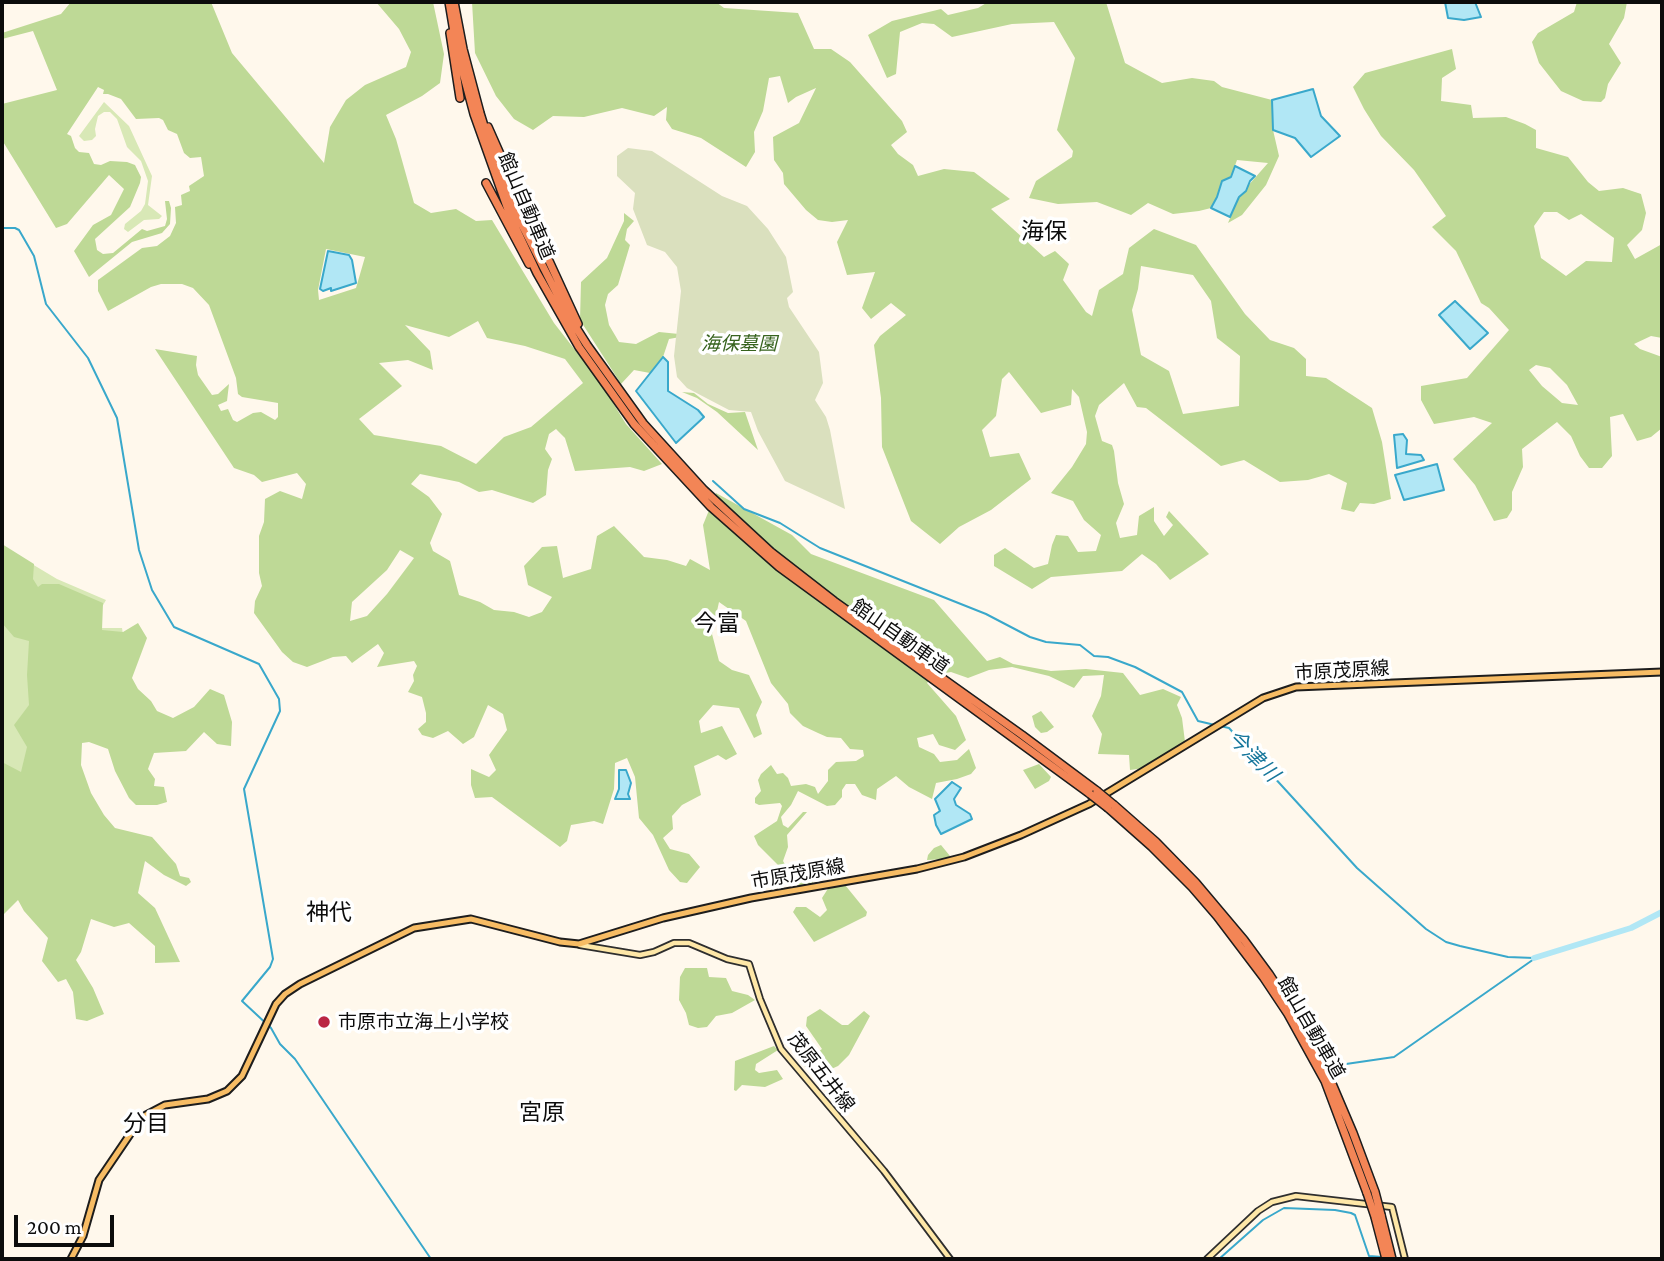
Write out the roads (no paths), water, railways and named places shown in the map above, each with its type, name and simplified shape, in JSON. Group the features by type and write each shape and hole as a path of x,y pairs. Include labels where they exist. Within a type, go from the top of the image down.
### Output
{"highway":[{"path":"447,2 460,99"},
{"name":"館山自動車道","path":"447,2 486,154 511,218 579,347 634,424 728,524 821,600 1093,792"},
{"name":"館山自動車道","path":"454,2 467,64 492,152 513,206 554,290 587,345 628,403 661,444 755,539 828,597 1022,735 1093,792 1170,865 1217,916 1310,1045 1328,1080 1353,1133 1392,1259"},
{"path":"467,64 487,125 511,179"},
{"path":"486,183 514,241 556,306"},
{"path":"549,261 587,345"},
{"name":"館山自動車道","path":"1385,1243 1386,1259"}],"main road":[{"name":"市原茂原線","path":"71,1259 83,1236 99,1180 145,1115 159,1107 208,1099 233,1087 242,1076 276,1004 292,988 414,928 471,919 560,942 579,944 713,906 917,869 964,857 1089,804 1269,695 1303,686 1662,672"},
{"name":"茂原五井線","path":"579,944 640,955 674,943 690,943 727,959 750,964 760,999 781,1049 884,1171 950,1259"},
{"path":"1207,1259 1258,1211 1272,1202 1296,1196 1392,1207 1405,1259"}],"water":[{"path":"1445,2 1475,2 1481,17 1464,20 1448,18"},
{"path":"1313,89 1321,116 1340,136 1311,157 1295,138 1273,130 1272,100"},
{"path":"1235,166 1255,176 1239,197 1230,217 1211,208 1222,181 1231,177"},
{"path":"328,251 349,255 356,283 331,291 331,288 323,291 320,289"},
{"path":"1455,301 1488,333 1470,349 1439,315"},
{"path":"663,357 668,362 668,391 698,410 704,417 676,443 636,391"},
{"path":"1403,434 1407,440 1406,454 1421,455 1424,460 1397,468 1394,435"},
{"path":"1437,464 1444,490 1404,500 1395,475"},
{"path":"619,770 626,770 631,783 628,794 630,799 615,799 619,789"},
{"path":"952,782 961,788 954,799 956,805 970,814 972,819 941,834 934,815 940,811 935,799"}],"waterway":[{"path":"2,228 19,230 34,256 46,304 88,358 117,418 139,550 152,590 174,627 259,664 279,699 280,711 244,789 273,959 270,967 242,1001 271,1028 280,1044 295,1059 431,1259"},
{"name":"今津川","path":"713,481 744,509 780,523 820,548 986,614 1030,637 1046,642 1080,645 1094,656 1108,657 1135,667 1182,692 1198,721 1215,725"},
{"name":"今津川","path":"1220,726 1229,728 1357,868 1426,929 1446,942 1460,946 1508,957 1534,958"},
{"name":"今津川","path":"1534,958 1631,928 1662,912"},
{"path":"1346,1064 1394,1057 1534,959"},
{"path":"1219,1259 1263,1220 1284,1208 1351,1213 1355,1215 1369,1256 1382,1257"}],"place":[{"name":"市原市立海上小学校","path":"324,1022"}],"district":[{"name":"海保","path":"1044,232"},
{"name":"今富","path":"717,624"},
{"name":"神代","path":"329,913"},
{"name":"宮原","path":"542,1113"},
{"name":"分目","path":"146,1124"}],"park label":[{"name":"海保墓園","path":"739,344"}]}
